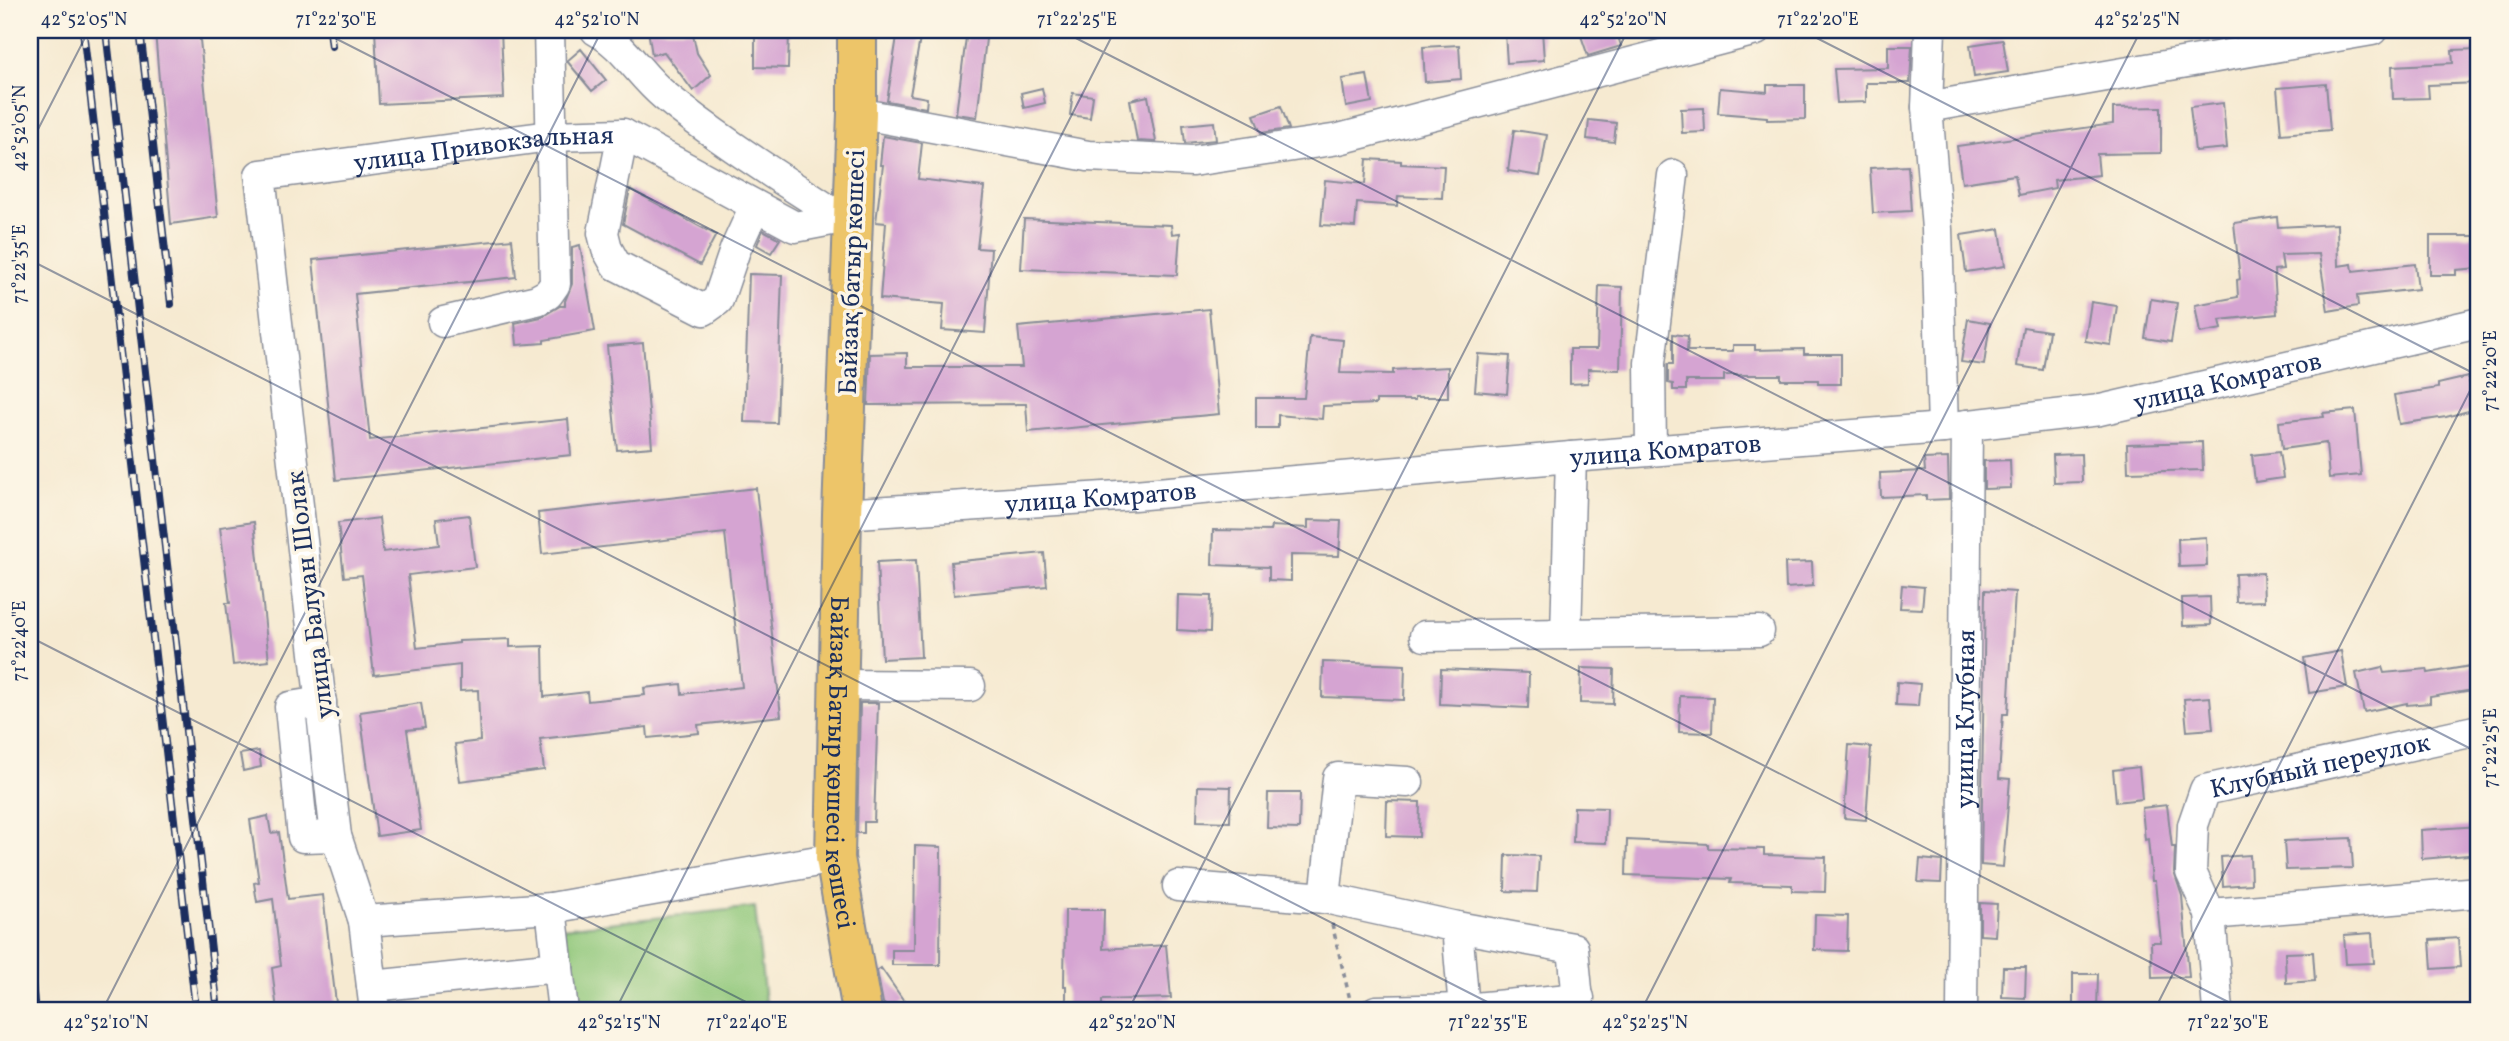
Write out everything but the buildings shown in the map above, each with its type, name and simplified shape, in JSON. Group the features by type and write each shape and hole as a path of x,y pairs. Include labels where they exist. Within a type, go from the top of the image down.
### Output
{"main road":[{"name":"Байзақ батыр көшесі","path":"842,514 847,217 857,113 857,30"},
{"name":"Байзақ Батыр қөшесі көшесі","path":"842,514 835,858 862,1011"}],"street":[{"path":"443,322 537,300 548,294 555,284 549,30"},
{"path":"596,30 620,48 663,94 702,124 847,217"},
{"path":"857,113 1088,156 1192,162 1339,139 1756,30"},
{"name":"улица Клубная","path":"1930,30 1927,107 1955,426 1962,1011"},
{"path":"1927,107 2372,30"},
{"path":"623,134 603,233 607,249 616,265 704,310 718,300 735,250 755,206"},
{"name":"улица Привокзальная","path":"260,175 550,136 623,134 795,227 847,217"},
{"name":"улица Балуан Шолак","path":"260,175 336,836 364,920 373,999"},
{"path":"1651,450 1650,363 1673,175"},
{"name":"улица Комратов","path":"842,514 1134,495 1955,426 2100,410 2479,323"},
{"path":"1566,634 1571,457"},
{"path":"1425,636 1759,631"},
{"path":"838,685 970,686"},
{"name":"Клубный переулок","path":"2218,1011 2210,914 2191,872 2193,825 2205,790 2479,730"},
{"path":"1325,898 1338,778 1408,782"},
{"path":"364,920 551,908 835,858"},
{"path":"1178,886 1325,898 1457,927 1573,947 1579,1005 1376,1011"},
{"path":"2210,914 2479,892"},
{"path":"551,908 564,1011"},
{"path":"1457,927 1464,1009"},
{"path":"373,999 558,967"}],"path":[{"path":"1325,898 1353,1011"}],"green space":[{"path":"755,907 766,1011 572,1011 563,928"}],"railway":[{"path":"83,30 196,1011"},
{"path":"106,30 218,1011"},
{"path":"140,30 171,304"},
{"path":"330,30 332,46"},
{"path":"30,966 35,1011"}]}
